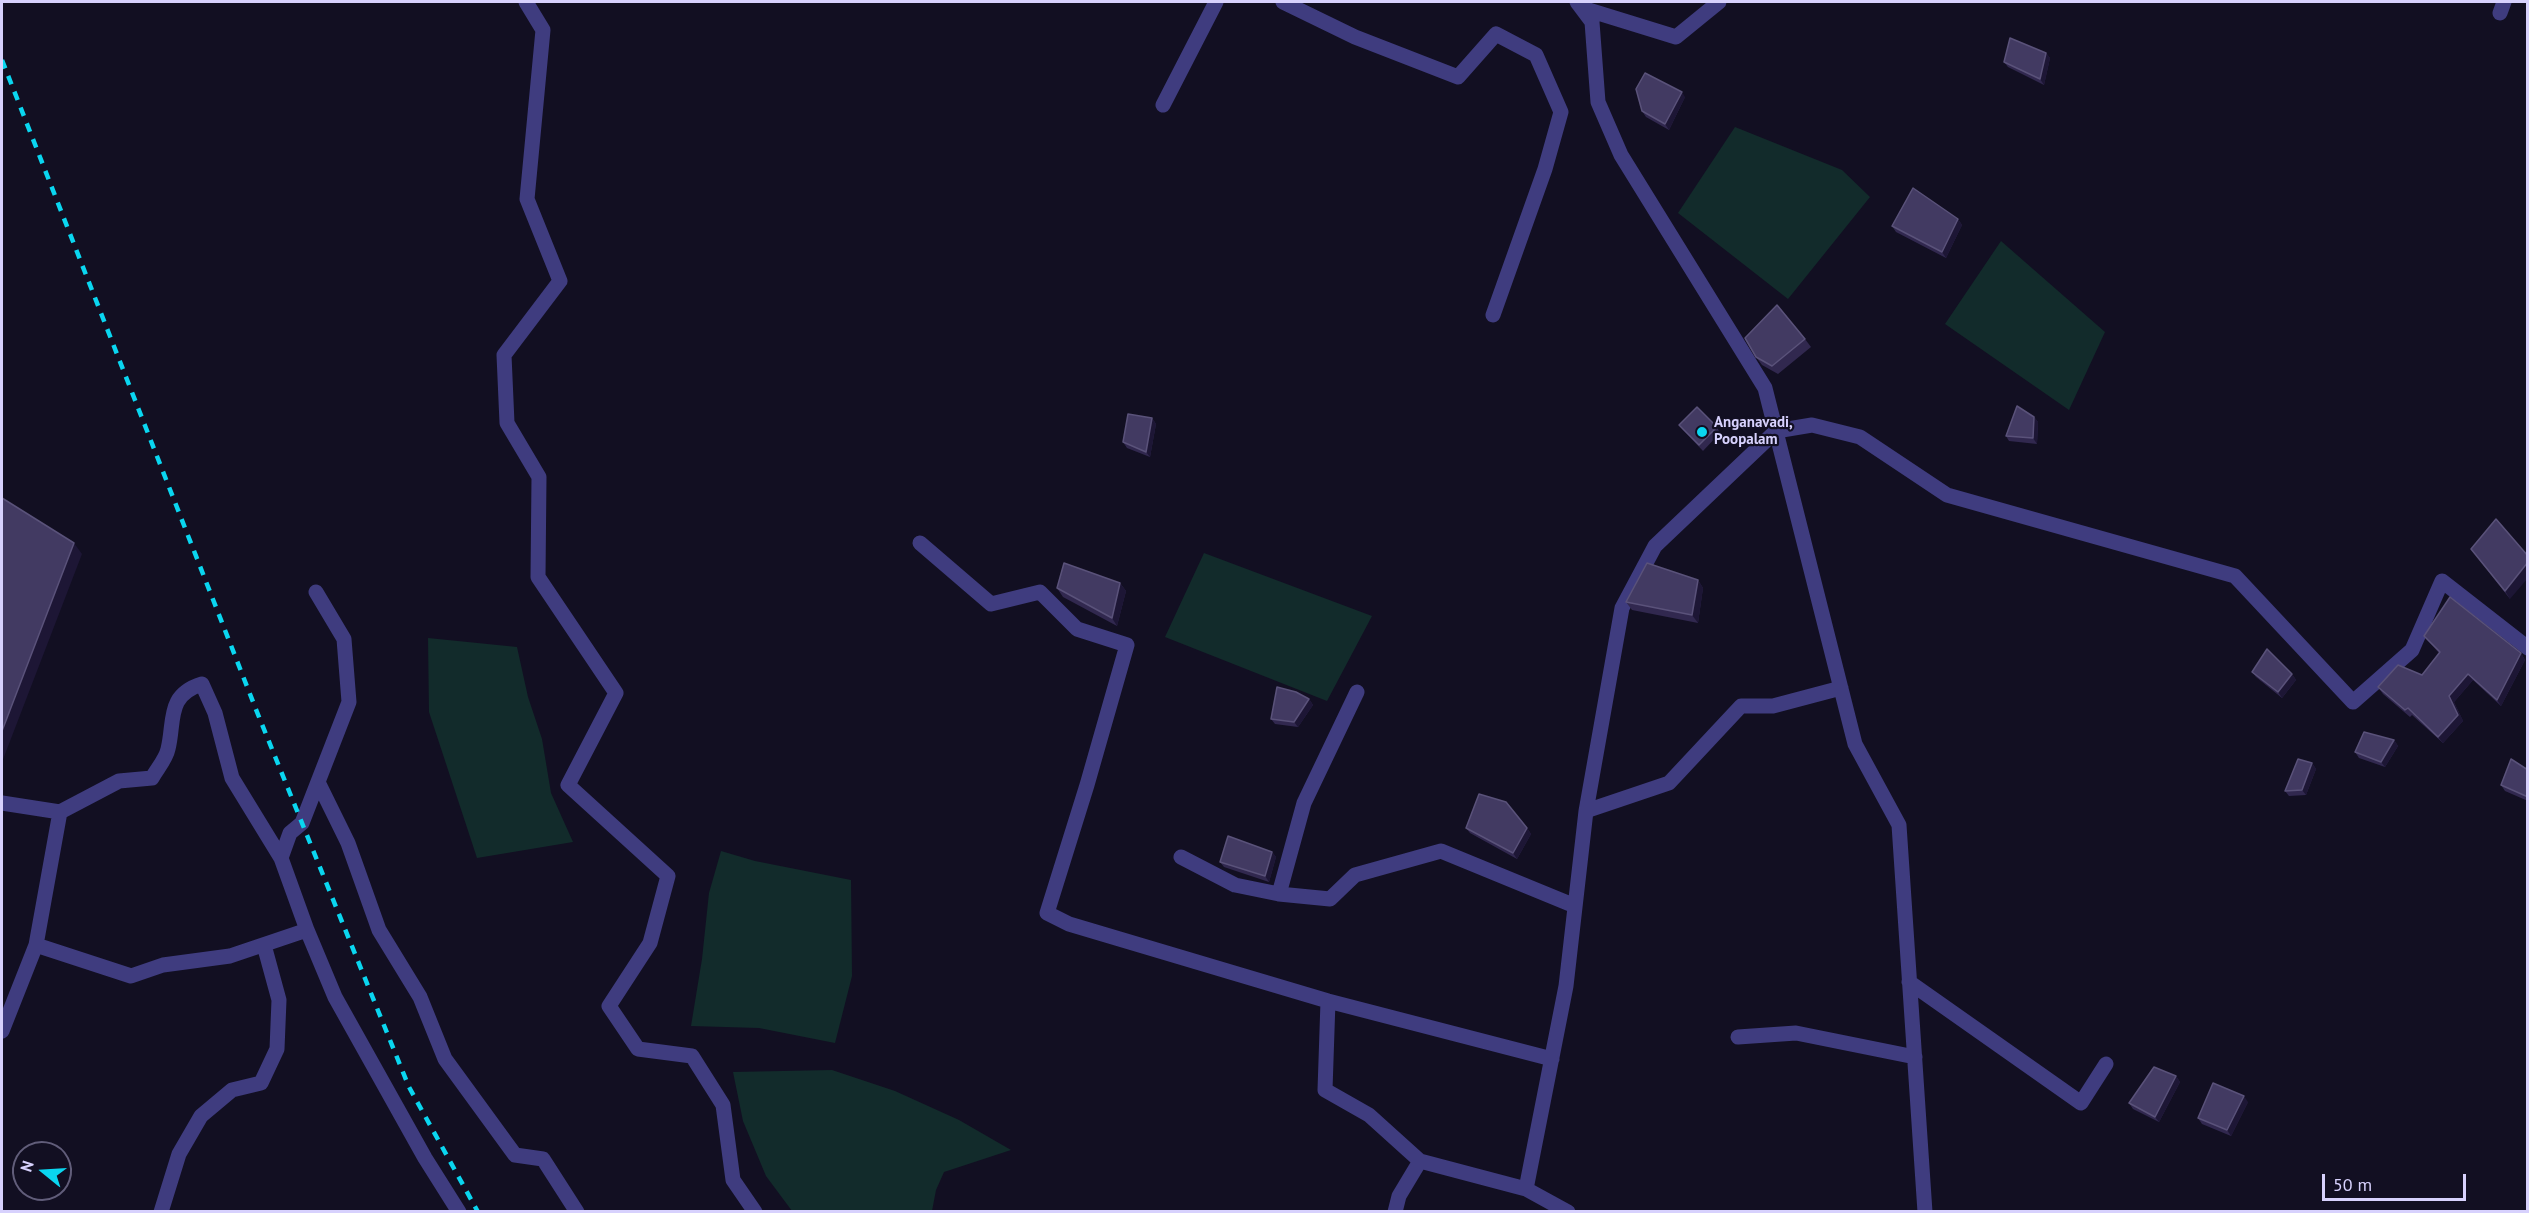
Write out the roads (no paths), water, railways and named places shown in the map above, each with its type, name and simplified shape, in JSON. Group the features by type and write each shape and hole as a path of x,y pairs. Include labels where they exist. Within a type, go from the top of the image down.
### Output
{"street":[{"path":"526,2 543,30 527,199 560,281 504,355 507,423 539,477 538,578 616,693 568,785 668,876 650,943 609,1006 638,1049 692,1056 723,1105 733,1180 755,1212"},
{"path":"1163,105 1216,2"},
{"path":"1283,2 1355,37 1458,77 1496,34 1536,55 1561,112 1545,169 1493,315"},
{"path":"1579,5 1676,37 1719,2"},
{"path":"1579,5 1592,22 1598,102 1621,155 1765,388 1855,744 1899,825 1925,1212"},
{"path":"1526,1189 1566,986 1586,811 1622,608 1655,546 1776,431 1812,425 1860,436 1947,495 2235,576 2353,702 2412,650 2442,581 2528,648"},
{"path":"920,543 991,604 1040,592 1077,629 1127,645 1047,913 1069,924 1328,1001 1552,1059"},
{"path":"281,858 290,833 302,823 349,702 344,639 316,592"},
{"path":"2,803 60,812 119,781 152,778 168,750 172,712 189,688 202,684 215,713 232,778 281,858 307,930 335,997 425,1158 459,1212"},
{"path":"1586,811 1669,783 1741,706 1773,706 1840,688"},
{"path":"1279,894 1304,803 1357,692"},
{"path":"318,782 348,843 379,930 420,997 445,1059 515,1155 543,1159 577,1212"},
{"path":"2,1031 36,945 60,812"},
{"path":"1181,857 1236,885 1279,894 1330,899 1355,875 1441,852 1575,906"},
{"path":"36,945 131,975 163,965 230,956 307,930"},
{"path":"161,1212 179,1154 201,1116 232,1090 261,1083 277,1049 279,1000 264,945"},
{"path":"1909,982 2081,1103 2106,1065"},
{"path":"1328,1001 1324,1090 1369,1115 1420,1161 1526,1189 1568,1212"},
{"path":"1738,1037 1796,1034 1914,1057"},
{"path":"1395,1212 1399,1196 1420,1161"}],"railway":[{"path":"2,60 257,712 409,1087 478,1212"}],"place":[{"name":"Anganavadi, Poopalam","path":"1702,432"}]}
